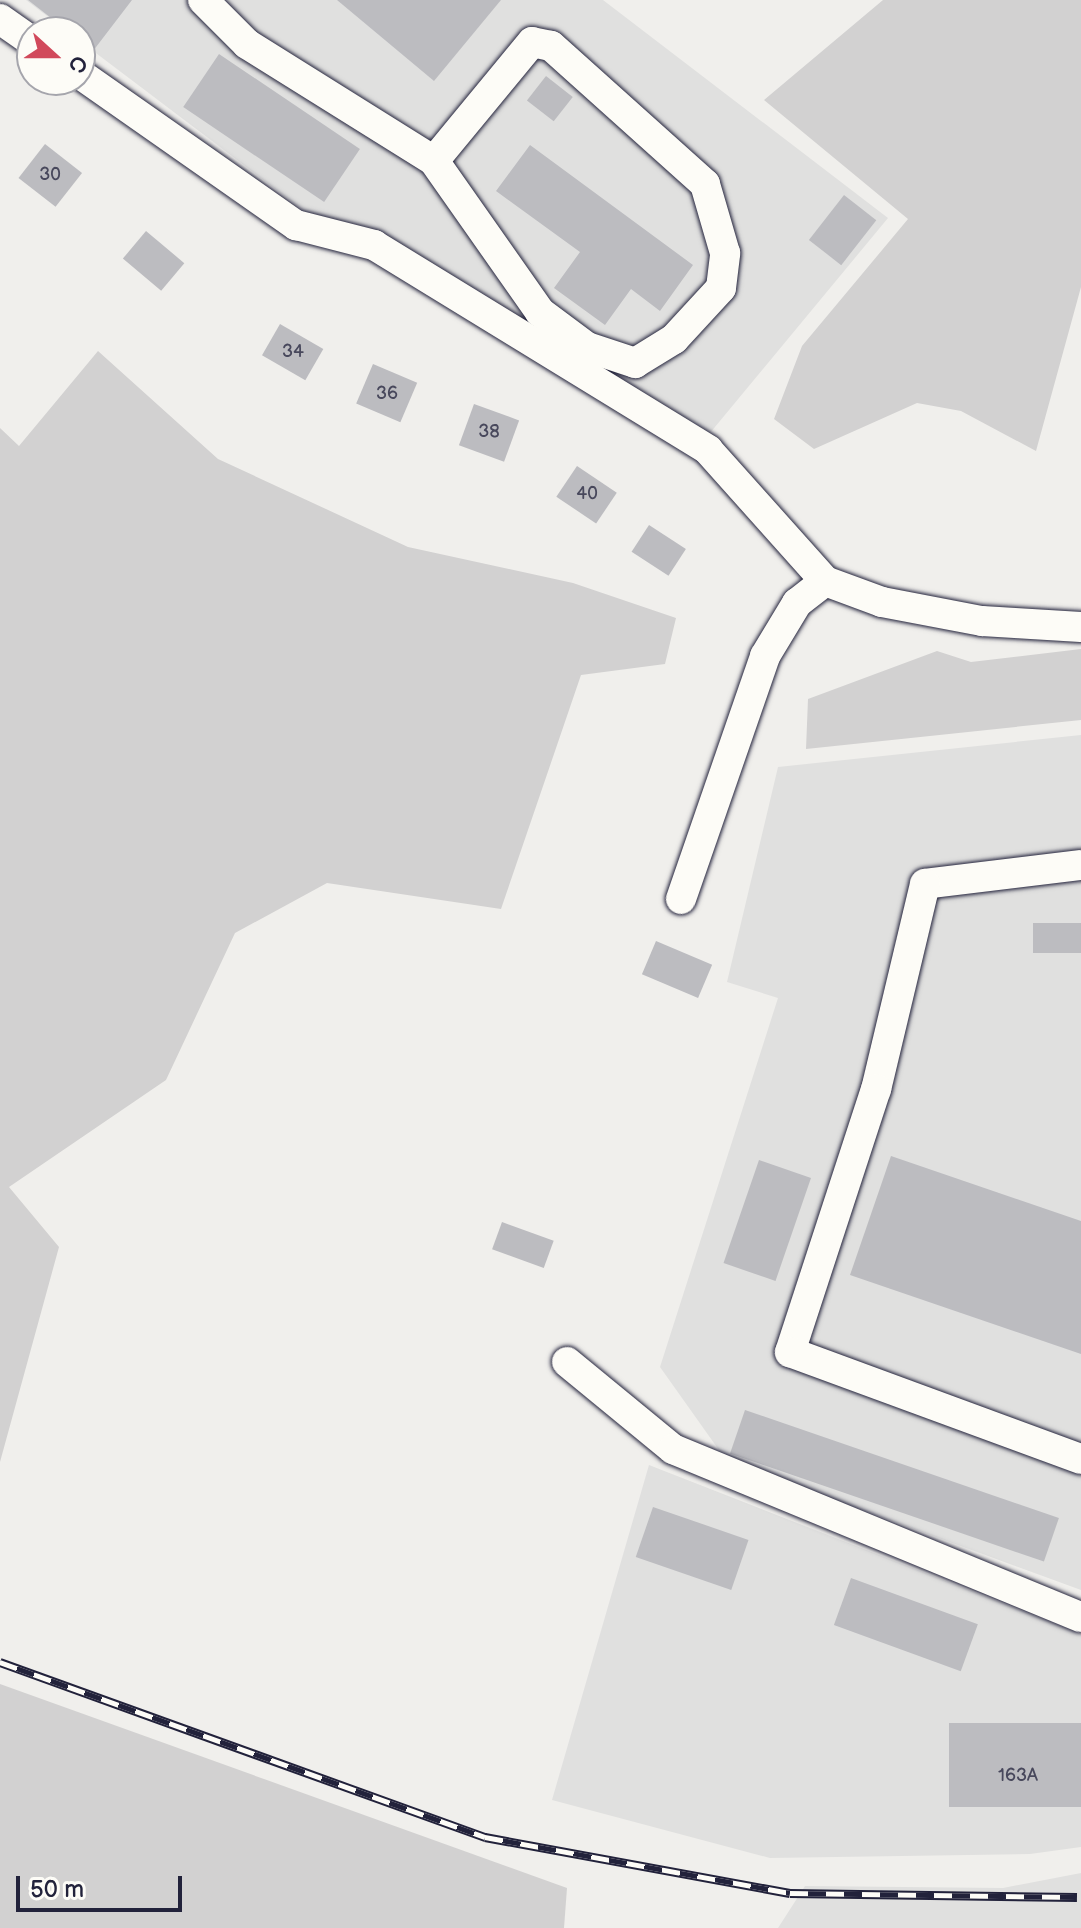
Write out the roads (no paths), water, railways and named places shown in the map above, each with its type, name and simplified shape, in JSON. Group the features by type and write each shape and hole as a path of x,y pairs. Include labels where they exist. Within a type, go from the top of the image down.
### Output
{"street":[{"path":"203,0 247,44 434,161 540,312 587,347 635,363 674,339 721,288 725,253 705,184 551,46 532,42 434,161"},
{"path":"96,85 296,225 374,245 708,450 825,581 882,602 982,621 1081,627"},
{"path":"681,899 765,656 797,603 825,581"},
{"path":"1081,865 925,884 876,1089 790,1352 1081,1459"},
{"path":"567,1362 673,1449 1081,1617"}],"railway":[{"path":"0,1662 485,1837 790,1893 1077,1897"}]}
